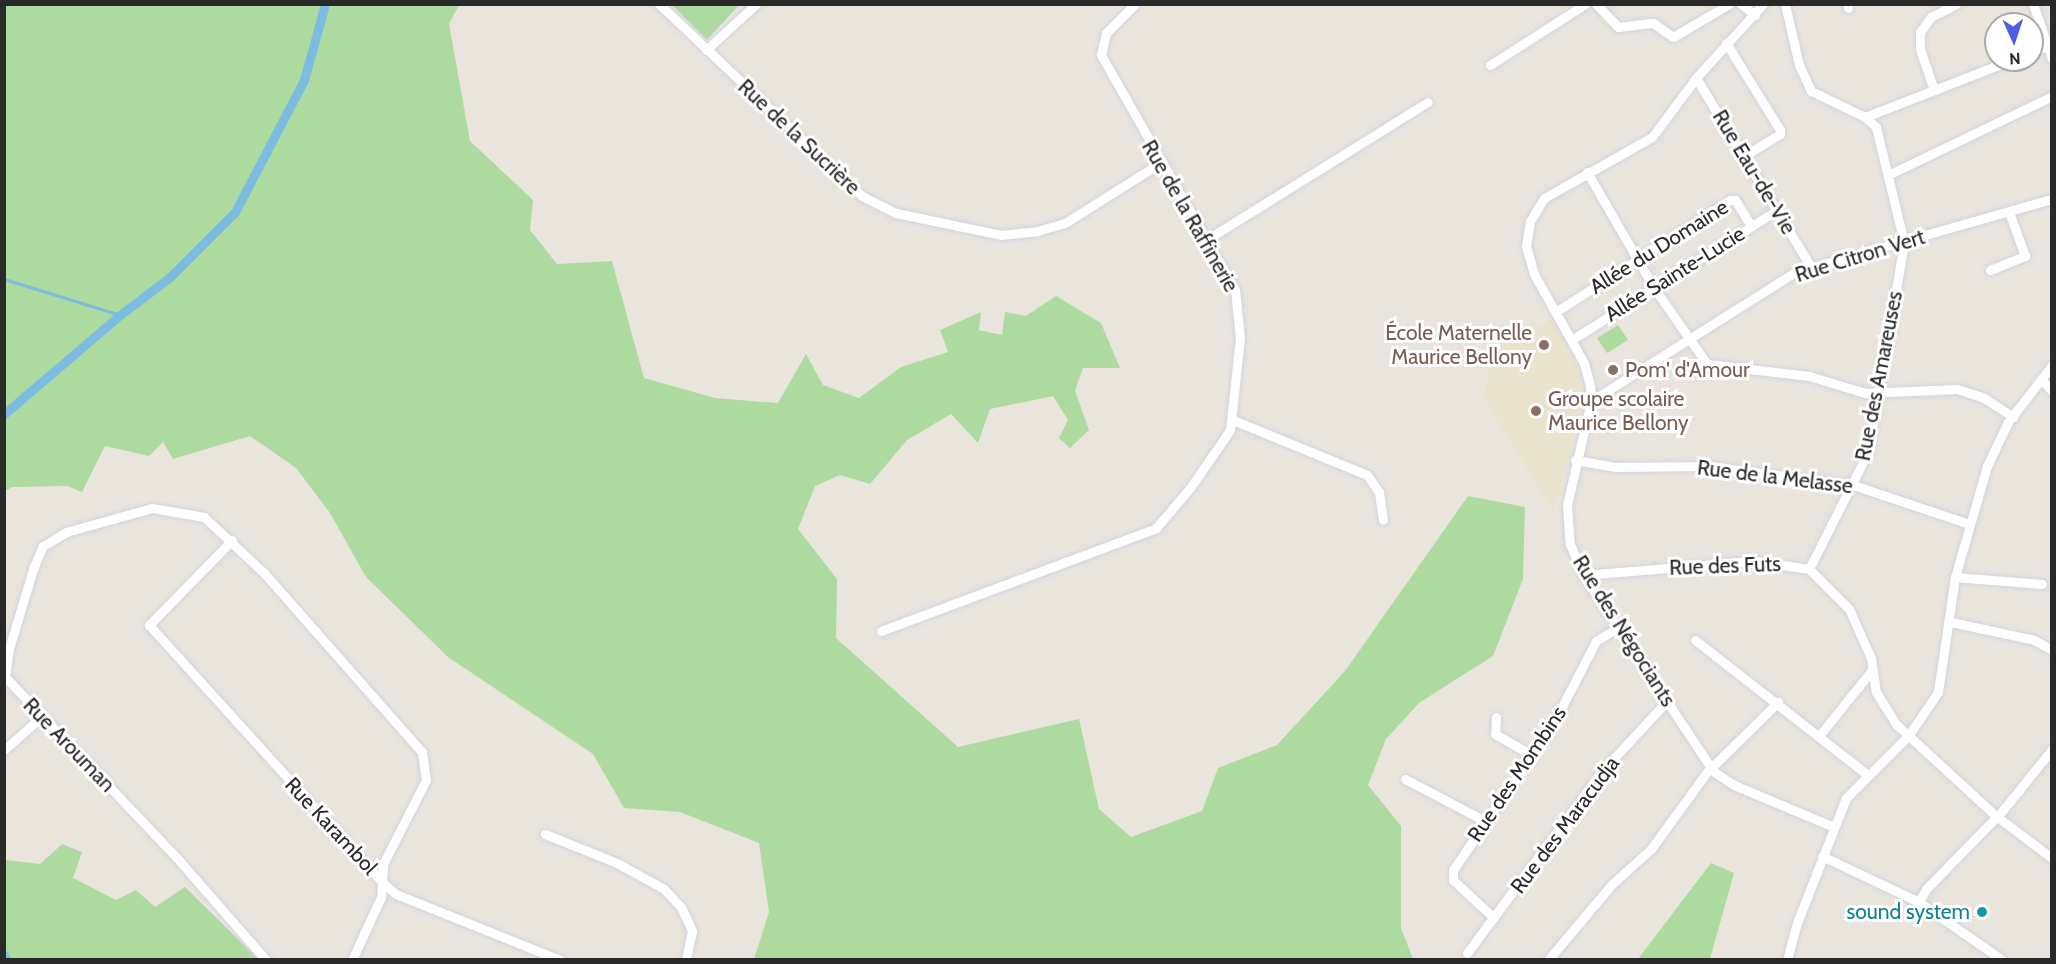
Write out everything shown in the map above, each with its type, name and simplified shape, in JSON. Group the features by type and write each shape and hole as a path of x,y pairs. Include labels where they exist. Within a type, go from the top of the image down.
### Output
{"street":[{"name":"Rue de la Sucrière","path":"659,4 862,196 926,222 1001,235 1037,231 1065,223 1160,163"},
{"path":"706,50 756,4"},
{"name":"Rue de la Raffinerie","path":"881,631 1156,528 1190,488 1233,420 1239,306 1235,290 1160,163 1101,55 1106,33 1135,4"},
{"path":"1490,64 1585,4"},
{"path":"1596,4 1618,27 1653,23 1673,37 1729,4"},
{"path":"1741,4 1755,15"},
{"name":"Rue des Négociants","path":"1763,4 1696,78 1652,137 1544,198 1530,221 1526,246 1534,274 1574,339 1584,363 1591,401 1575,460 1567,505 1570,544 1583,575 1711,768 1734,785 1834,827"},
{"path":"1785,4 1799,65 1811,91 1865,117 1876,127 1890,174 1904,243"},
{"path":"1934,90 1920,49 1920,32 1931,17 1956,4"},
{"path":"2033,4 2052,59"},
{"path":"1726,43 1780,134 1744,156"},
{"path":"1865,117 1984,71"},
{"name":"Rue Eau-de-Vie","path":"1696,78 1811,267"},
{"path":"1890,174 2052,96"},
{"path":"1206,240 1428,102"},
{"path":"1587,172 1654,288 1701,359 1714,367 1809,376 1878,394 1957,389 1984,399 2013,417"},
{"name":"Rue Citron Vert","path":"1591,401 1796,272 2052,199"},
{"name":"Allée du Domaine","path":"1557,311 1731,200 1735,200 1751,226"},
{"name":"Allée Sainte-Lucie","path":"1574,339 1777,210"},
{"path":"1990,270 2025,256 2009,212"},
{"name":"Rue des Amareuses","path":"1809,569 1868,452 1904,243"},
{"path":"1787,960 1822,856 1846,798 1908,736 1938,692 1951,622 1955,578 1987,466 2013,417 2052,365"},
{"path":"2041,379 2052,392"},
{"path":"1233,420 1367,475 1379,492 1383,520"},
{"name":"Rue de la Melasse","path":"1575,460 1615,467 1707,466 1853,485 1969,524"},
{"name":"Rue Arouman","path":"232,540 204,517 152,508 66,532 43,546 9,649 5,677 176,857 266,960"},
{"path":"232,540 422,752 426,780 383,864 384,884 352,960"},
{"name":"Rue Karambol","path":"232,540 149,625 384,884 396,894 560,960"},
{"name":"Rue des Futs","path":"1583,575 1755,561 1809,569 1833,589 1849,609 1864,639 1870,671 1888,713 1908,736 1996,816 2052,858"},
{"path":"1955,578 2042,584"},
{"path":"1951,622 2034,640 2052,650"},
{"name":"Rue des Mombins","path":"1494,918 1452,875 1485,821 1562,711 1596,641 1618,627"},
{"path":"1695,640 1778,702 1868,775"},
{"path":"1819,736 1870,671"},
{"name":"Rue des Maracudja","path":"1467,953 1602,771 1667,701"},
{"path":"1548,960 1612,884 1651,849 1711,768 1778,702"},
{"path":"4,750 42,716"},
{"path":"1496,717 1495,734 1530,754"},
{"path":"1919,902 1926,889 1996,816 2052,749"},
{"path":"1405,779 1485,821"},
{"path":"545,834 617,863 664,889 681,907 692,931 686,960"},
{"path":"1822,856 1919,902 2002,960"}],"shaded area":[{"name":"Groupe scolaire Maurice Bellony","path":"1553,318 1579,365 1585,393 1554,513 1484,399 1491,357"}],"green space":[{"path":"5,4 459,5 449,24 470,141 533,200 530,230 557,264 612,261 644,378 715,398 778,403 806,354 823,385 859,398 901,367 948,352 940,330 981,312 979,330 1002,335 1005,312 1026,316 1056,296 1101,323 1120,368 1083,368 1075,391 1089,430 1070,448 1059,438 1068,420 1053,396 990,409 978,443 951,414 907,440 870,484 840,475 815,486 798,529 837,579 836,638 958,747 1079,719 1099,809 1131,837 1202,811 1218,768 1277,745 1345,671 1468,496 1525,507 1523,579 1493,656 1419,703 1386,739 1368,785 1401,826 1401,928 1413,959 754,959 769,912 759,843 680,812 624,808 593,754 448,657 366,577 330,513 296,468 250,436 173,459 163,442 149,456 105,446 82,492 67,486 12,487 5,491"},
{"path":"672,5 739,5 707,40"},
{"path":"1618,325 1628,340 1607,353 1597,338"},
{"path":"62,844 82,852 73,878 116,900 136,890 155,907 185,887 258,959 5,959 5,860 40,864"},
{"path":"1711,863 1734,873 1710,959 1638,959"}],"waterway":[{"path":"4,414 120,315 170,277 235,212 304,80 325,4"},
{"path":"4,279 120,315"},
{"path":"4,955 7,960"}],"place":[{"name":"École Maternelle Maurice Bellony","path":"1544,345"},
{"name":"Pom' d'Amour","path":"1613,370"},
{"name":"Groupe scolaire Maurice Bellony","path":"1536,411"},
{"name":"sound system","path":"1982,912"}]}
